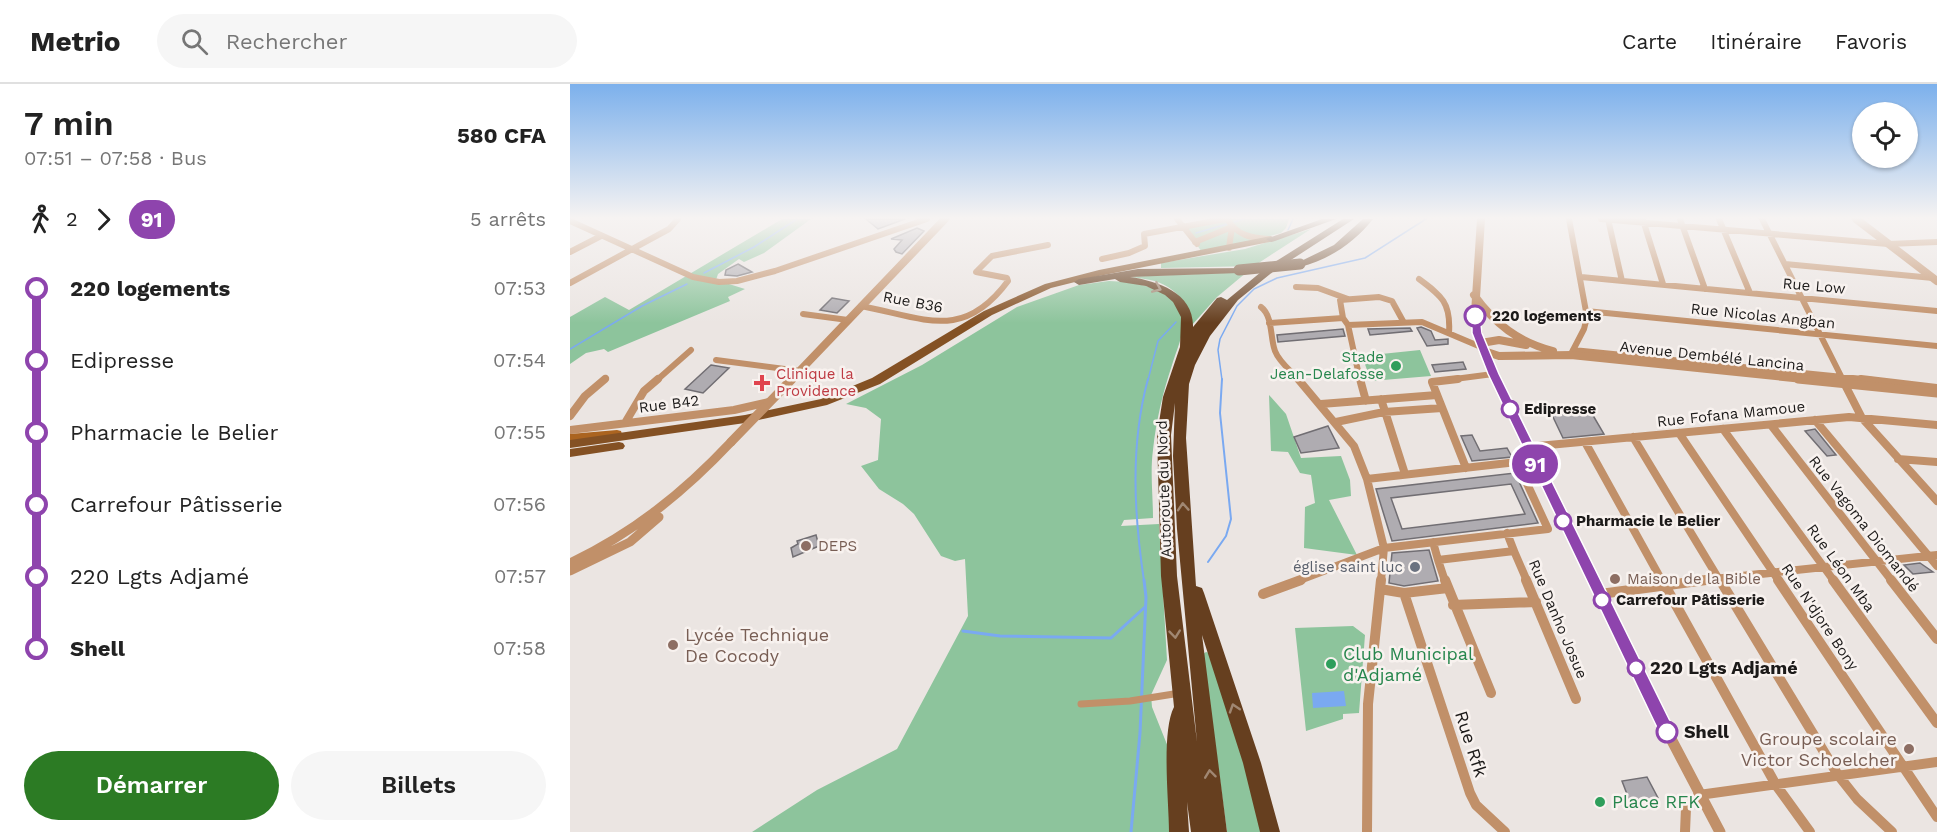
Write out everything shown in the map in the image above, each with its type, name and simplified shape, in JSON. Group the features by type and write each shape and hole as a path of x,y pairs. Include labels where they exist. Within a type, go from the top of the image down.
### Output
{"highway":[{"name":"Autoroute du Nord","path":"1201,832 1196,782 1181,696 1169,576 1164,458 1169,397 1184,351 1211,310 1234,286 1279,254"},
{"name":"Autoroute du Nord","path":"1217,832 1187,566 1179,456 1184,381 1194,355 1220,315 1242,290 1293,254"},
{"path":"1079,282 1138,272 1239,270 1300,264 1327,254"},
{"path":"1079,282 1131,280 1149,284 1168,293 1180,305 1187,318 1184,351"},
{"path":"1187,566 1252,763 1270,832"},
{"path":"1179,832 1176,749 1181,696"}],"main road":[{"path":"570,453 592,446 678,429 767,416 841,396 876,381 988,313 1029,293 1062,282 1200,254"},
{"path":"570,444 592,446 731,430 814,412 880,384 1016,305 1051,290 1079,282"},
{"path":"570,438 678,429"}],"street":[{"path":"570,283 623,254"},
{"path":"643,254 693,277 719,282 737,281 775,272 827,254"},
{"path":"570,564 627,535 668,504 767,405 911,254"},
{"name":"Rue B36","path":"861,306 947,322 957,321 986,305 1008,281 976,272 989,257 1004,254"},
{"path":"1102,260 1121,254"},
{"path":"1478,254 1473,293 1477,333 1493,374 1699,795 1720,832"},
{"path":"1269,323 1403,321 1429,324 1482,347 1499,339 1572,353 1586,324 1576,254"},
{"path":"1616,254 1622,281"},
{"path":"1654,254 1663,284"},
{"path":"1693,254 1705,289"},
{"path":"1734,254 1750,293"},
{"path":"1780,254 1862,418 1937,501"},
{"path":"1901,254 1935,279"},
{"path":"1785,264 1935,279"},
{"name":"Rue Low","path":"1581,277 1937,311"},
{"path":"1419,279 1441,296 1448,305 1449,333"},
{"path":"1296,287 1318,288 1348,299"},
{"path":"1473,293 1496,324 1543,349"},
{"path":"1366,401 1340,300 1386,298 1395,305 1403,321"},
{"path":"1262,308 1265,310 1269,323 1275,353 1322,404 1354,446 1367,478 1384,548 1368,705 1366,832"},
{"name":"Rue Nicolas Angban","path":"1586,311 1937,346"},
{"path":"803,314 848,320"},
{"name":"Avenue Dembélé Lancina","path":"1482,347 1499,356 1572,353 1842,379 1937,393"},
{"path":"626,423 644,391 691,350"},
{"path":"1493,374 1493,368 1498,361 1511,355"},
{"path":"716,360 800,371"},
{"path":"1466,468 1432,381 1493,374"},
{"path":"570,416 585,396 606,378"},
{"path":"1842,379 1937,388"},
{"path":"1322,404 1437,395"},
{"path":"1381,399 1405,474"},
{"name":"Rue B42","path":"570,430 767,405"},
{"path":"1336,422 1384,412 1442,408"},
{"name":"Rue Fofana Mamoue","path":"1527,447 1849,417 1937,425"},
{"path":"1815,420 1933,555 1937,566"},
{"name":"Rue Vagoma Diomandé","path":"1771,425 1937,639"},
{"name":"Rue Léon Mba","path":"1724,429 1937,723"},
{"name":"Rue N'djore Bony","path":"1680,433 1937,817"},
{"path":"1633,437 1838,775 1857,799 1892,832"},
{"path":"1585,442 1776,785 1810,832"},
{"path":"1898,459 1937,462"},
{"path":"1367,478 1534,460"},
{"path":"1263,594 1384,548 1548,529 1517,462"},
{"path":"570,571 638,537 661,515 668,504"},
{"name":"Rue Danho Josue","path":"1507,533 1576,699"},
{"path":"1433,542 1453,605 1491,693"},
{"path":"1438,560 1514,551"},
{"path":"1600,594 1718,578 1933,555"},
{"path":"1380,589 1404,593 1448,588"},
{"name":"Rue Rfk","path":"1404,593 1470,793 1476,805 1505,832"},
{"path":"1453,605 1536,602"},
{"path":"1081,704 1181,696"},
{"path":"1685,832 1686,808 1699,795 1937,762"},
{"path":"1708,813 1710,832"}],"green space":[{"path":"723,254 762,254 744,262 739,259 718,274 716,280 745,289 728,297 730,301 608,352 604,349 586,353 570,364 570,317 605,297 629,310"},
{"path":"1216,254 1273,254 1254,266 1161,268 1161,263"},
{"path":"1247,272 1217,297 1192,325 1183,302 1169,288 1149,280 1124,277"},
{"path":"1109,281 1140,284 1160,291 1176,303 1183,319 1181,339 1163,396 1154,439 1153,518 1124,520 1121,526 1159,524 1167,660 1151,695 1152,707 1170,752 1172,832 752,832 817,790 897,749 968,616 965,559 955,561 941,556 914,514 879,489 861,466 878,460 881,419 866,408 846,404 922,365 1017,307 1079,285"},
{"name":"Stade Jean-Delafosse","path":"1420,350 1431,376 1371,381 1362,356"},
{"path":"1269,395 1286,414 1301,458 1341,456 1350,480 1351,496 1329,500 1357,555 1304,548 1305,507 1315,503 1311,475 1300,473 1288,452 1271,451"},
{"name":"Club Municipal d'Adjamé","path":"1353,626 1365,635 1359,713 1343,714 1343,719 1306,731 1295,628"},
{"path":"1209,653 1231,714 1264,832 1227,832 1203,654"}],"water":[{"path":"1344,691 1346,706 1313,708 1312,693"}],"building":[{"path":"738,264 752,272 737,276 725,275 726,270"},
{"path":"832,298 849,301 837,313 820,310"},
{"path":"1421,327 1431,331 1435,340 1448,339 1448,344 1427,346 1417,328"},
{"path":"1410,328 1412,331 1370,335 1368,329"},
{"path":"1343,329 1345,336 1278,342 1277,335"},
{"path":"1463,362 1466,369 1435,372 1432,365"},
{"path":"711,365 729,368 703,393 685,389"},
{"name":"Edipresse","path":"1591,412 1604,434 1563,438 1552,415"},
{"path":"1328,426 1339,448 1301,453 1294,437"},
{"path":"1815,429 1836,455 1827,456 1805,431"},
{"path":"1472,435 1480,451 1507,448 1512,457 1472,461 1461,436"},
{"path":"1515,473 1538,523 1392,541 1376,489","holes":["1511,484 1525,514 1402,529 1391,498"]},
{"name":"DEPS","path":"816,535 819,546 793,557 791,548 798,544 797,541"},
{"name":"église saint luc","path":"1429,550 1438,581 1404,586 1389,583 1392,553"},
{"path":"1920,563 1933,572 1913,574 1904,565"},
{"path":"1647,777 1658,798 1630,802 1622,781"}],"waterway":[{"path":"704,273 741,254"},
{"path":"1222,380 1218,350 1220,339 1237,306 1254,289 1277,278 1365,258 1371,254"},
{"path":"570,349 642,306 687,284"},
{"path":"1148,380 1158,341 1176,322"},
{"path":"1144,581 1136,505 1136,454 1138,429 1148,379"},
{"path":"1208,562 1226,536 1231,519 1220,413 1222,380"},
{"path":"1131,832 1140,733 1146,597 1144,580"},
{"path":"963,631 1000,636 1111,638 1145,607"}],"bus line":[{"name":"91","path":"1475,316 1477,333 1493,374 1667,732"}],"place":[{"name":"220 logements","path":"1475,316"},
{"name":"Stade Jean-Delafosse","path":"1396,366"},
{"name":"Clinique la Providence","path":"762,383"},
{"name":"Edipresse","path":"1510,409"},
{"name":"Pharmacie le Belier","path":"1563,521"},
{"name":"DEPS","path":"806,546"},
{"name":"église saint luc","path":"1415,567"},
{"name":"Maison de la Bible","path":"1615,579"},
{"name":"Carrefour Pâtisserie","path":"1602,600"},
{"name":"Lycée Technique De Cocody","path":"673,645"},
{"name":"Club Municipal d'Adjamé","path":"1331,664"},
{"name":"220 Lgts Adjamé","path":"1636,668"},
{"name":"Shell","path":"1667,732"},
{"name":"Groupe scolaire Victor Schoelcher","path":"1909,749"},
{"name":"Place RFK","path":"1600,802"}]}
